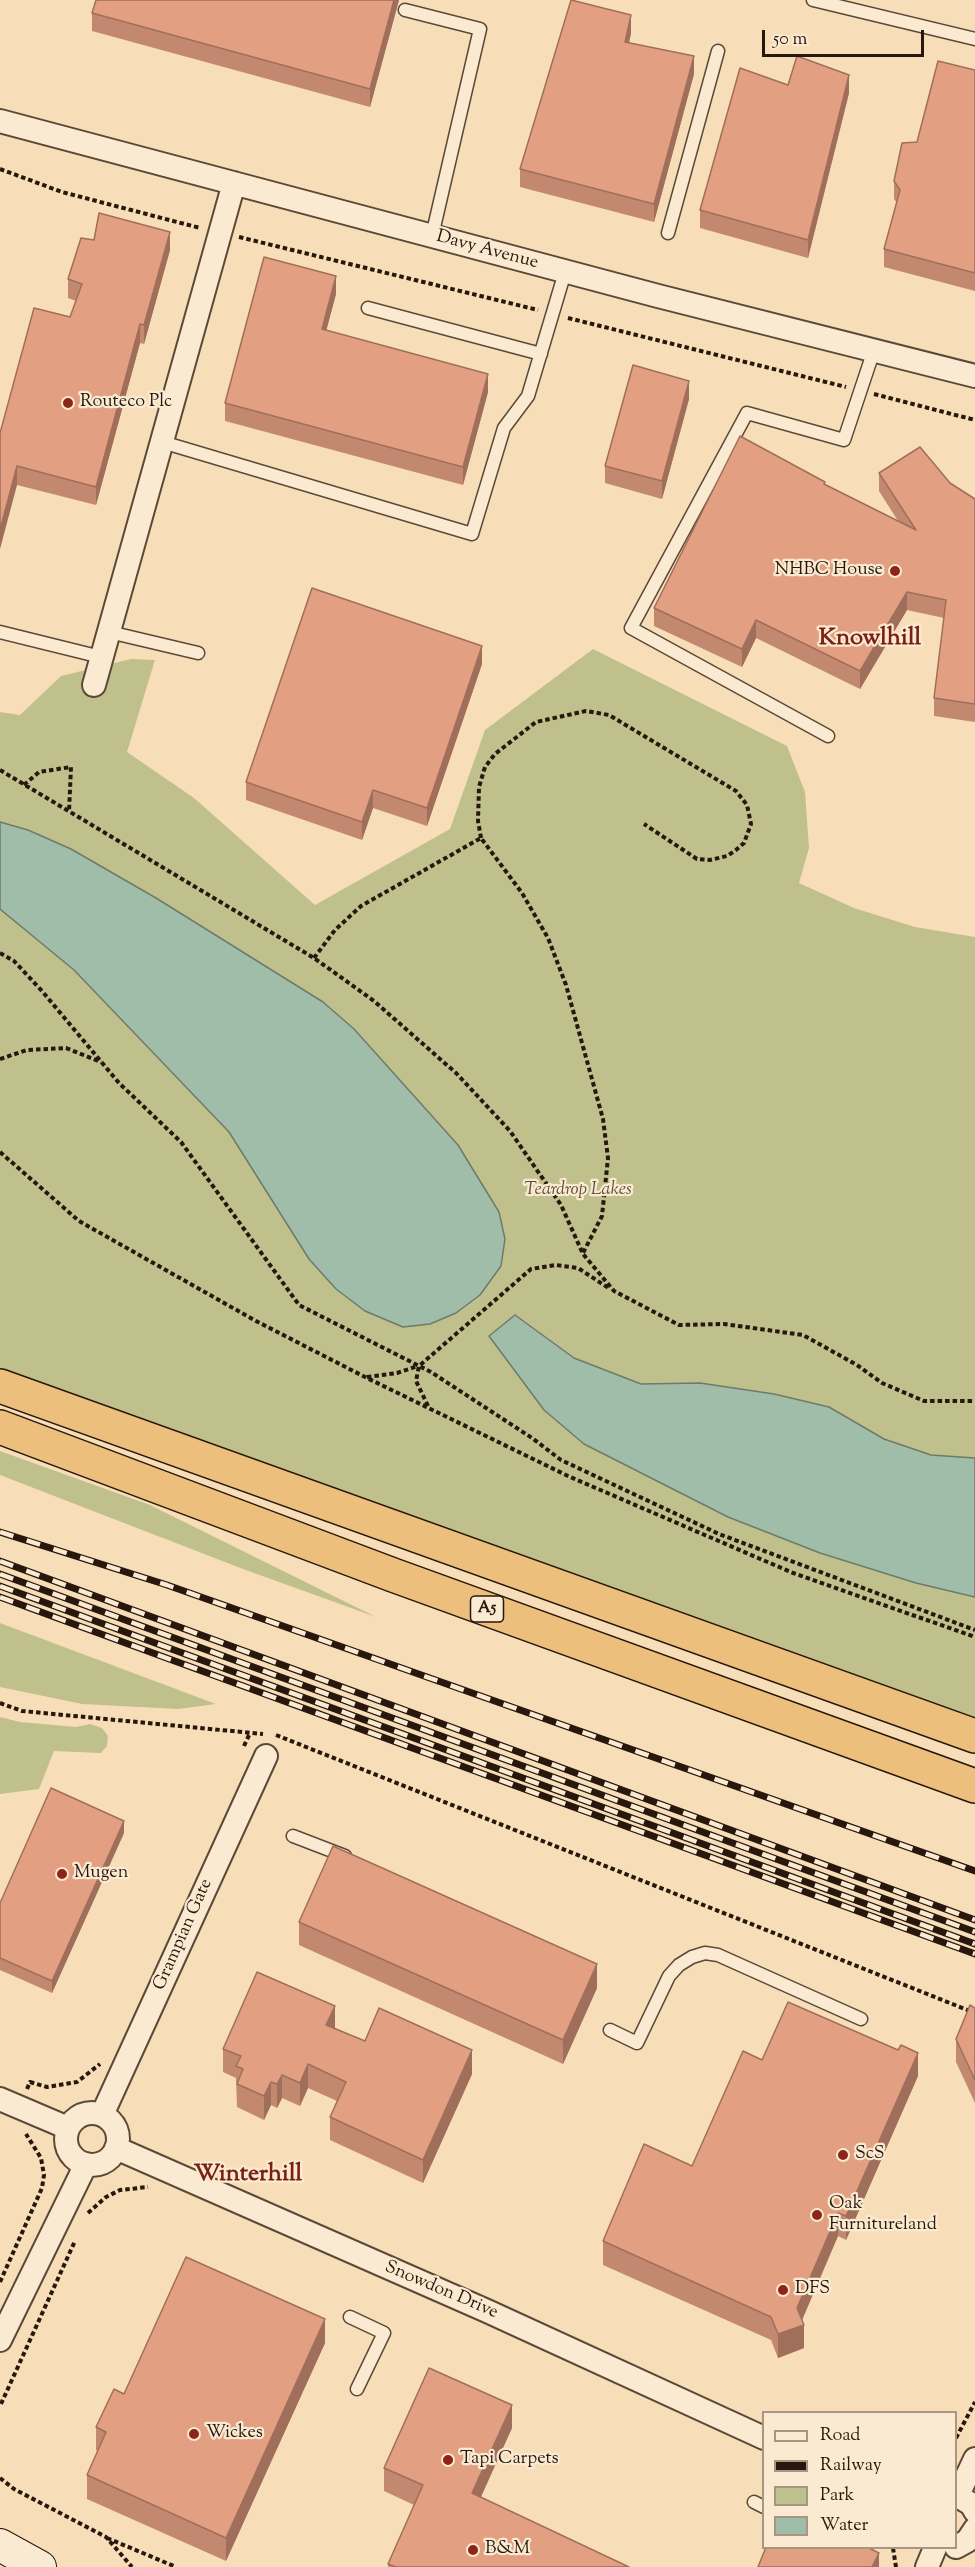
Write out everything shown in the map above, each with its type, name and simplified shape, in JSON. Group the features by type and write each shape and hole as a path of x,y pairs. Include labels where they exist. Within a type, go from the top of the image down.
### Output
{"highway":[{"path":"0,1386 975,1736"},
{"name":"A5","path":"0,1427 393,1575 975,1786"}],"street":[{"name":"Davy Avenue","path":"0,121 565,272 975,376"},
{"path":"94,685 234,183"},
{"name":"Grampian Gate","path":"102,2115 266,1756"},
{"path":"10,2103 68,2128"},
{"path":"86,2114 102,2115 113,2124 117,2132 116,2148 109,2158 98,2164 78,2161 68,2148 66,2140 68,2128 74,2120 86,2114"},
{"name":"Snowdon Drive","path":"116,2148 487,2311 762,2437"},
{"path":"0,2340 86,2164"},
{"path":"971,2531 971,2504 957,2495 975,2459"},
{"path":"0,2545 40,2567"},
{"path":"927,2567 934,2549"}],"lane":[{"path":"813,0 975,39"},
{"path":"405,10 480,29 432,236"},
{"path":"668,233 718,51"},
{"path":"162,442 472,534 504,428 528,396 565,272"},
{"path":"368,308 541,354"},
{"path":"828,736 631,628 747,413 844,440 874,350"},
{"path":"0,632 101,657"},
{"path":"109,632 198,653"},
{"path":"293,1836 353,1859"},
{"path":"610,2030 637,2043 669,1976 679,1965 692,1957 705,1953 718,1955 861,2019"},
{"path":"350,2317 384,2333 357,2389"}],"path":[{"path":"0,169 62,192 220,233 975,420"},
{"path":"583,1254 602,1216 608,1158 603,1119 566,984 548,938 527,901 481,838 478,821 479,787 485,767 495,754 536,722 586,711 609,715 736,791 747,806 751,824 744,843 727,856 710,860 697,859 644,824"},
{"path":"24,785 39,772 72,767 69,812"},
{"path":"0,770 314,958 374,1001 456,1073 510,1131 561,1205 583,1254 614,1291"},
{"path":"314,958 335,930 361,906 481,838"},
{"path":"0,953 14,961 119,1083 182,1142 299,1305 419,1366 532,1438 561,1460 719,1534 975,1630"},
{"path":"0,1059 27,1050 66,1048 102,1062"},
{"path":"0,1152 79,1221 256,1321 365,1377 568,1476 793,1573 975,1637"},
{"path":"365,1377 397,1373 419,1366 531,1269 556,1265 578,1268 614,1291 679,1325 723,1324 803,1335 857,1365 882,1383 924,1401 975,1401"},
{"path":"419,1366 416,1381 428,1406"},
{"path":"0,1703 22,1711 278,1736 975,2013"},
{"path":"241,1755 250,1733"},
{"path":"0,2282 37,2203 44,2175 41,2158 34,2146 13,2124 10,2103 30,2082 47,2087 76,2082 98,2067 105,2057"},
{"path":"957,2436 975,2402"},
{"path":"0,2478 14,2489 106,2537 176,2567"},
{"path":"106,2537 132,2567"},
{"path":"893,2549 896,2567"}],"green space":[{"name":"Teardrop Lakes","path":"593,649 787,746 805,792 809,848 799,883 854,908 915,927 975,937 975,1736 0,1386 0,712 20,715 61,676 131,659 155,660 127,752 194,798 315,905 450,829 485,730"},
{"path":"0,1451 150,1505 376,1617 243,1569 0,1475"},
{"path":"0,1623 216,1704 178,1709 82,1704 0,1687"},
{"path":"0,1717 20,1722 76,1727 90,1724 102,1728 108,1736 107,1746 101,1753 54,1751 39,1789 0,1794"}],"water":[{"name":"Teardrop Lakes","path":"0,822 28,830 71,849 156,898 323,1002 354,1029 458,1145 499,1212 505,1239 501,1266 480,1295 456,1313 430,1324 403,1327 365,1311 336,1289 309,1259 229,1132 74,970 0,909"},
{"path":"515,1315 574,1358 641,1384 700,1383 774,1394 829,1407 884,1439 931,1455 975,1458 975,1597 916,1583 820,1553 728,1517 584,1444 544,1410 489,1336"}],"building":[{"path":"96,0 394,0 370,89 92,13"},
{"path":"571,0 631,15 625,42 694,56 654,204 520,169"},
{"path":"797,56 849,75 808,240 700,210 740,68 788,85"},
{"path":"938,61 975,70 975,273 884,249 900,190 894,181 902,143 917,142"},
{"path":"99,213 170,232 144,325 140,324 96,487 17,466 0,530 0,433 34,308 70,317 82,284 68,279 81,238 94,240"},
{"path":"264,257 336,276 322,329 488,374 463,467 225,403"},
{"path":"633,365 689,381 662,481 605,466"},
{"path":"740,436 825,482 824,484 916,530 879,473 920,447 950,483 975,499 975,704 934,698 946,600 907,592 860,671 756,620 742,649 654,608"},
{"path":"312,588 482,646 427,808 373,790 362,822 246,782"},
{"name":"Mugen","path":"51,1788 124,1821 52,1981 0,1958 0,1903"},
{"path":"333,1846 597,1964 563,2040 299,1922"},
{"path":"257,1972 335,2006 326,2025 365,2041 379,2008 472,2050 423,2160 330,2117 346,2082 308,2064 300,2083 282,2075 277,2084 271,2082 264,2096 237,2084 243,2069 236,2066 241,2056 223,2049"},
{"path":"788,2002 898,2050 901,2045 918,2053 846,2216 838,2213 797,2308 804,2325 778,2334 771,2317 603,2241 644,2144 692,2166 743,2051 762,2060"},
{"path":"970,2005 975,2008 975,2080 956,2039"},
{"name":"Wickes","path":"186,2257 325,2319 226,2538 87,2475 106,2432 96,2427 114,2389 124,2394"},
{"path":"429,2368 512,2405 472,2493 629,2567 396,2567 388,2564 423,2485 384,2468"},
{"path":"765,2549 871,2549 879,2553 872,2567 758,2567"}],"railway":[{"path":"0,1532 167,1585 975,1871"},
{"path":"0,1561 975,1920"},
{"path":"0,1574 975,1932"},
{"path":"0,1586 975,1944"},
{"path":"0,1597 975,1954"}],"place":[{"name":"Routeco Plc","path":"68,403"},
{"name":"NHBC House","path":"895,571"},
{"name":"Mugen","path":"62,1874"},
{"name":"ScS","path":"843,2155"},
{"name":"Oak Furnitureland","path":"817,2215"},
{"name":"DFS","path":"783,2290"},
{"name":"Wickes","path":"194,2434"},
{"name":"Tapi Carpets","path":"448,2460"},
{"name":"B&M","path":"473,2550"}],"district":[{"name":"Knowlhill","path":"870,640"},
{"name":"Winterhill","path":"248,2176"}]}
